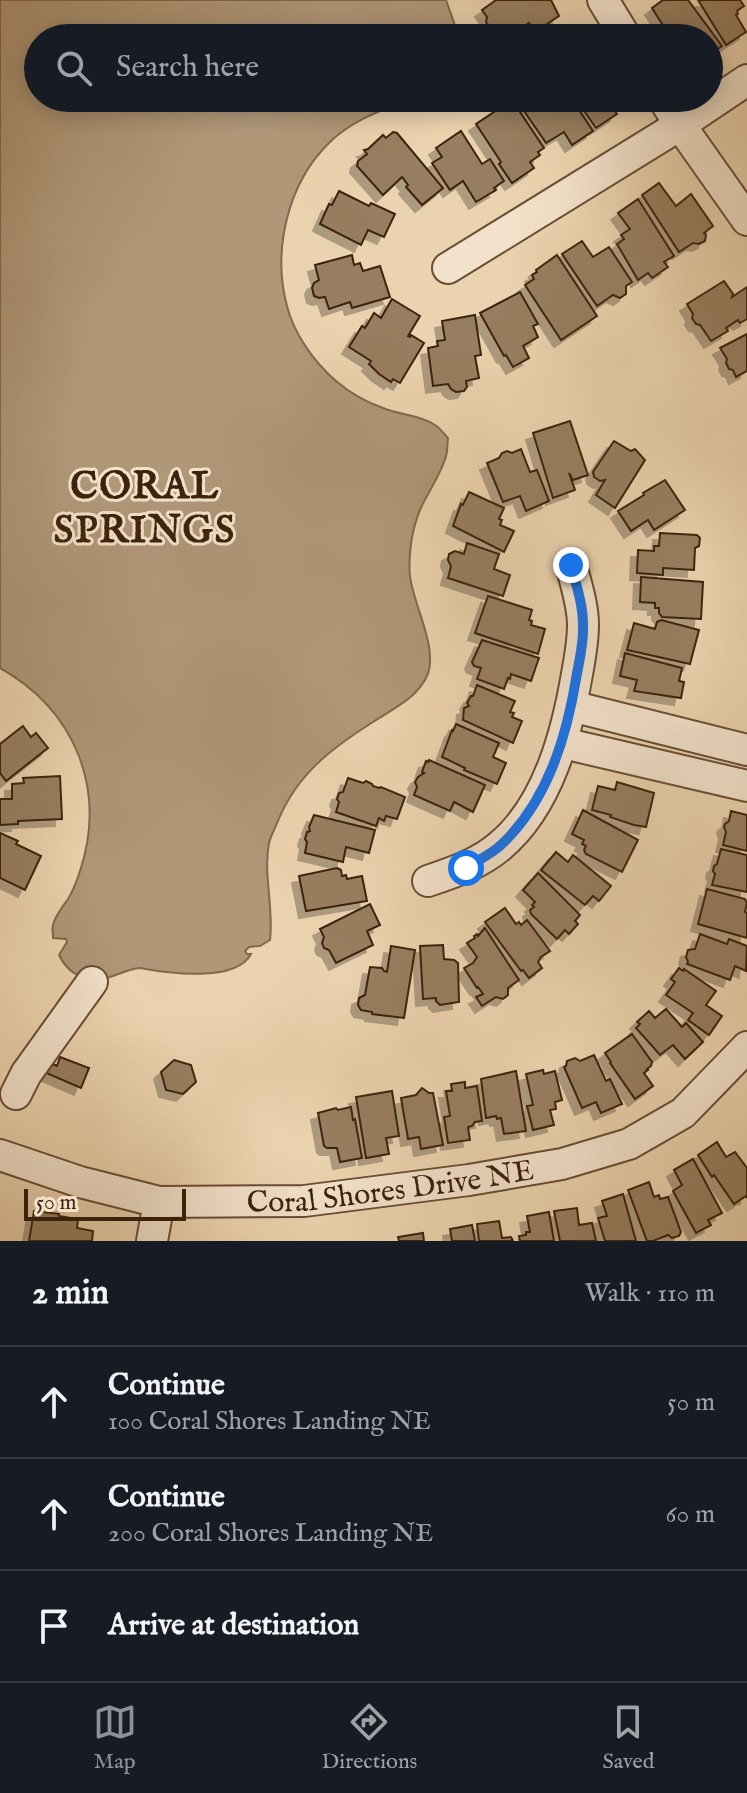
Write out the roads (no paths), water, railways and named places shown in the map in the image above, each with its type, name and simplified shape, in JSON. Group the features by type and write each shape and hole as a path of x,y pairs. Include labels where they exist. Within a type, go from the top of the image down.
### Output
{"street":[{"path":"603,0 618,24"},
{"path":"723,96 747,80"},
{"path":"672,112 747,220"},
{"path":"448,268 699,112"},
{"path":"428,881 466,868 500,846 519,826 539,797 563,743 583,642 580,601 571,565"},
{"path":"571,706 747,750"},
{"path":"563,743 747,786"},
{"path":"16,1094 26,1074 92,982"},
{"name":"Coral Shores Drive NE","path":"0,1155 80,1182 159,1202 304,1201 469,1180 562,1164 629,1144 683,1113 747,1047"},
{"path":"152,1241 159,1202"}],"district":[{"name":"CORAL SPRINGS","path":"145,507"}]}
